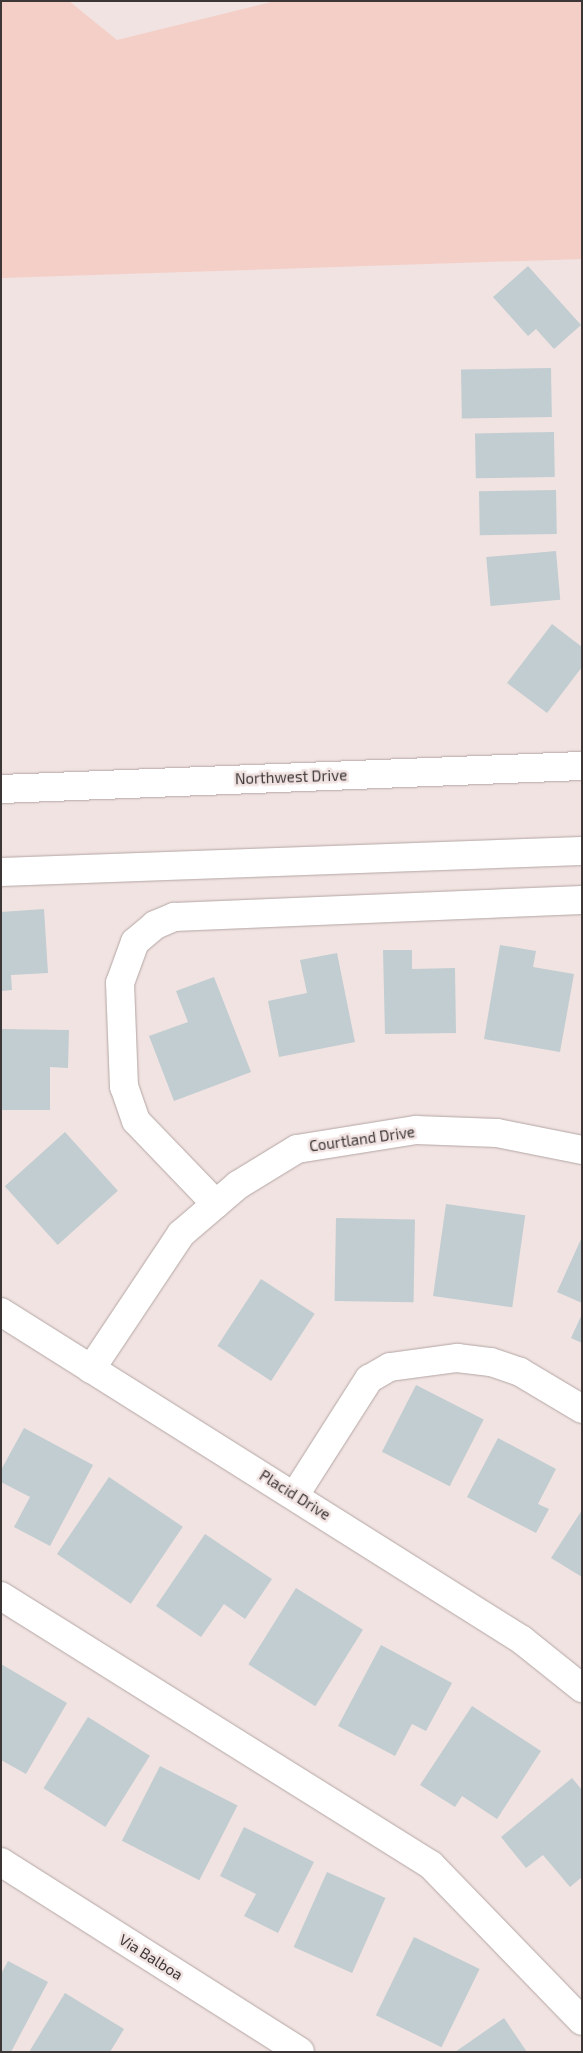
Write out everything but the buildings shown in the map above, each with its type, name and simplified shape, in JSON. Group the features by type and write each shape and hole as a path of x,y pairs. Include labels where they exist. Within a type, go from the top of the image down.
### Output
{"street":[{"name":"Northwest Drive","path":"1,789 582,766"},
{"path":"1,872 582,851"},
{"path":"216,1204 136,1121 124,1087 120,983 135,942 155,925 174,917 582,900"},
{"name":"Courtland Drive","path":"91,1370 181,1234 238,1185 297,1148 416,1130 497,1133 582,1150"},
{"name":"Placid Drive","path":"1,1312 91,1370 295,1495 522,1640 582,1688"},
{"path":"295,1495 369,1379 390,1367 457,1358 490,1362 520,1372 582,1409"},
{"path":"1,1596 431,1866 582,2021"},
{"name":"Via Balboa","path":"1,1862 300,2052"}],"shaded area":[{"path":"1,1 69,1 117,40 275,1 582,1 582,259 1,278"}]}
